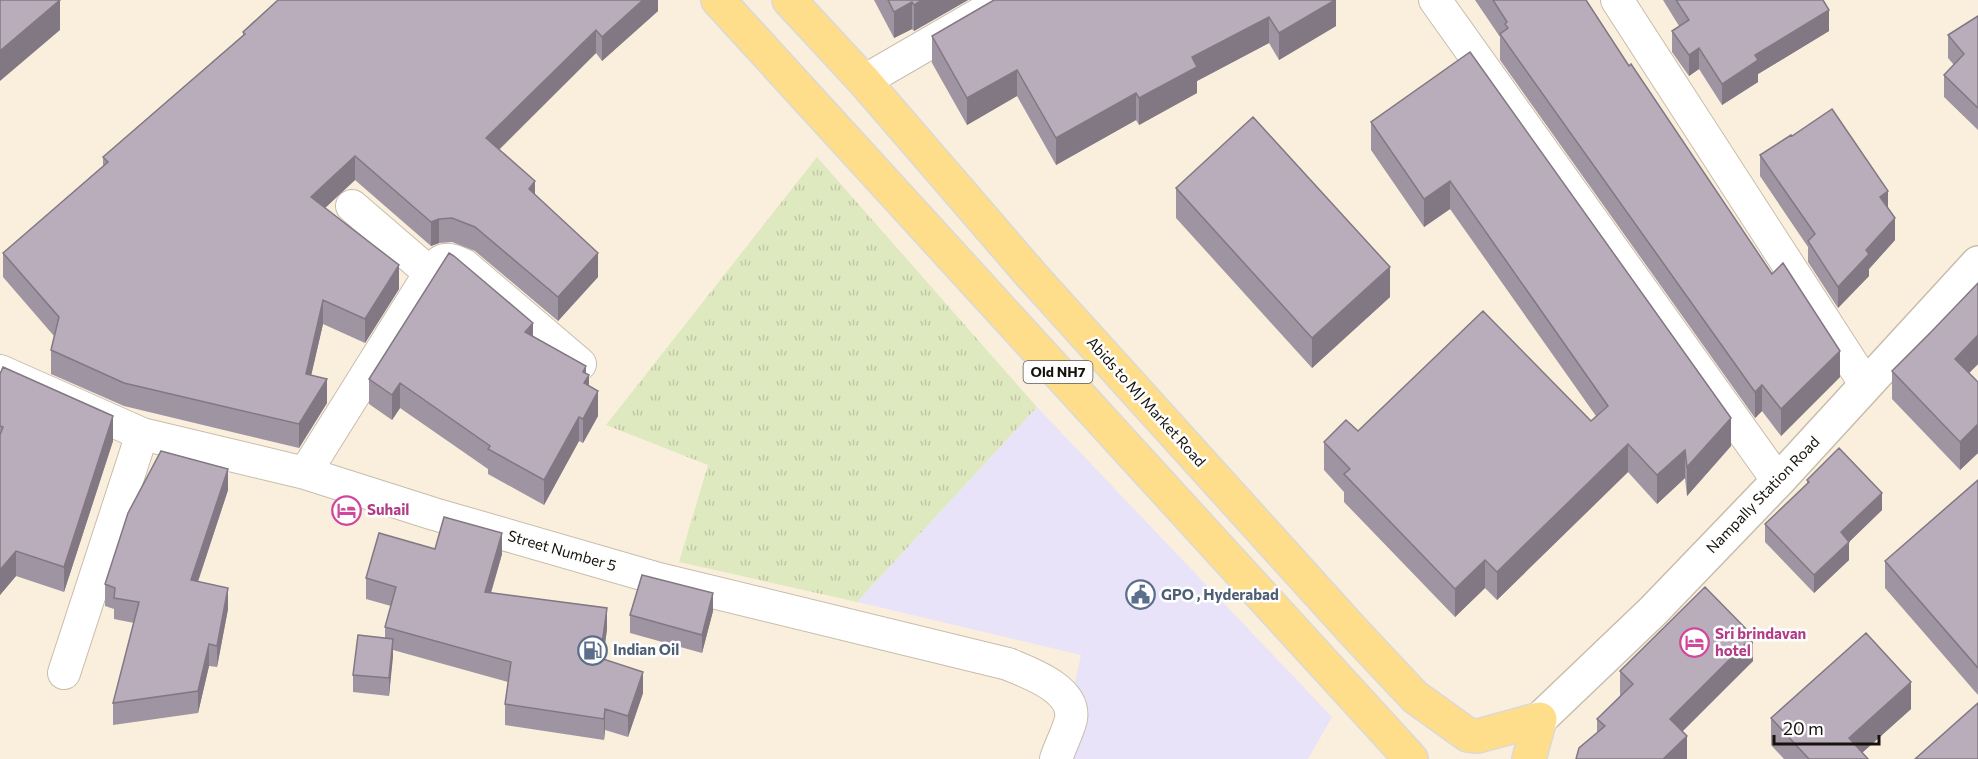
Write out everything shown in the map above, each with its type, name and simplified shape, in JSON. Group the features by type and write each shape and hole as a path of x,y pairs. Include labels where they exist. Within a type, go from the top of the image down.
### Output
{"main road":[{"name":"Old NH7","path":"718,0 1400,754"},
{"name":"Abids to MJ Market Road","path":"789,0 864,81 1033,277 1415,697 1468,735 1478,736 1540,719"},
{"name":"Nampally Station Road","path":"1540,719 1653,611 1778,481 1978,263"},
{"name":"Old NH7","path":"1400,754 1415,697"},
{"path":"1529,759 1540,719"}],"street":[{"path":"864,81 1004,0"},
{"path":"1435,0 1778,481"},
{"path":"1617,0 1866,385"},
{"path":"352,207 430,273"},
{"path":"305,473 438,262 453,260 464,265 580,364"},
{"name":"Street Number 5","path":"0,371 142,434 305,473 434,514 659,579 1008,664 1047,681 1066,698 1071,717 1056,759"},
{"path":"64,673 142,434"}],"shaded area":[{"path":"1037,407 1332,717 1308,759 1057,759 1081,655 857,602"}],"green space":[{"path":"817,157 1037,407 857,602 679,562 708,465 606,425"}],"building":[{"path":"0,0 60,0 0,51"},
{"path":"278,0 643,0 602,37 596,30 486,138 535,181 529,189 598,253 558,297 475,227 452,218 431,222 355,156 311,197 399,265 365,319 323,300 306,374 327,379 299,424 124,383 51,350 59,317 3,253 108,162 103,157 245,34 243,32"},
{"path":"888,0 922,0 914,5 912,2 894,12"},
{"path":"994,0 1335,0 1279,33 1269,17 1192,57 1197,67 1139,98 1136,93 1056,138 1017,70 967,98 932,36"},
{"path":"1493,0 1586,0 1772,274 1783,263 1840,351 1781,409 1762,385 1755,392 1500,34 1508,28 1505,24 1507,22"},
{"path":"1676,0 1823,0 1829,10 1755,55 1758,60 1722,84 1699,48 1689,55 1672,31 1689,20"},
{"path":"1978,16 1978,108 1944,75 1964,54 1948,35"},
{"path":"1470,52 1731,418 1687,467 1685,450 1657,475 1628,444 1497,572 1485,560 1455,589 1344,474 1350,469 1324,442 1346,420 1358,431 1483,311 1591,421 1608,406 1450,181 1424,199 1371,122"},
{"path":"1832,109 1888,191 1880,197 1895,218 1866,250 1869,254 1838,287 1808,241 1815,234 1760,155"},
{"path":"1253,117 1390,267 1312,338 1176,188"},
{"path":"449,253 533,323 525,332 586,366 583,372 589,375 584,383 598,391 583,419 579,417 544,480 488,449 490,446 400,383 392,395 369,379"},
{"path":"1978,283 1978,335 1955,359 1978,382 1978,424 1960,442 1892,371"},
{"path":"3,367 113,416 64,567 16,551 0,570 0,435 3,427 0,426 0,374"},
{"path":"1839,448 1882,493 1841,532 1849,542 1814,575 1765,524 1809,482 1807,480"},
{"path":"161,451 228,469 191,580 228,588 217,646 209,644 198,691 113,703 139,602 114,598 115,588 105,584 128,513"},
{"path":"1978,480 1978,668 1885,561"},
{"path":"444,517 502,533 485,592 607,608 600,658 643,672 628,716 605,709 604,719 505,704 511,662 385,627 396,587 366,578 379,533 435,549"},
{"path":"642,575 713,593 702,635 630,615"},
{"path":"1705,587 1753,636 1670,719 1687,736 1663,759 1576,759 1579,748 1605,726 1597,719 1633,684 1620,671"},
{"path":"1866,633 1911,682 1849,738 1868,759 1809,759 1771,718"},
{"path":"358,635 393,639 389,678 353,675"},
{"path":"1978,703 1978,759 1915,759"}],"place":[{"name":"Suhail","path":"346,510"},
{"name":"GPO , Hyderabad","path":"1140,595"},
{"name":"Sri brindavan hotel","path":"1694,643"},
{"name":"Indian Oil","path":"592,650"}]}
